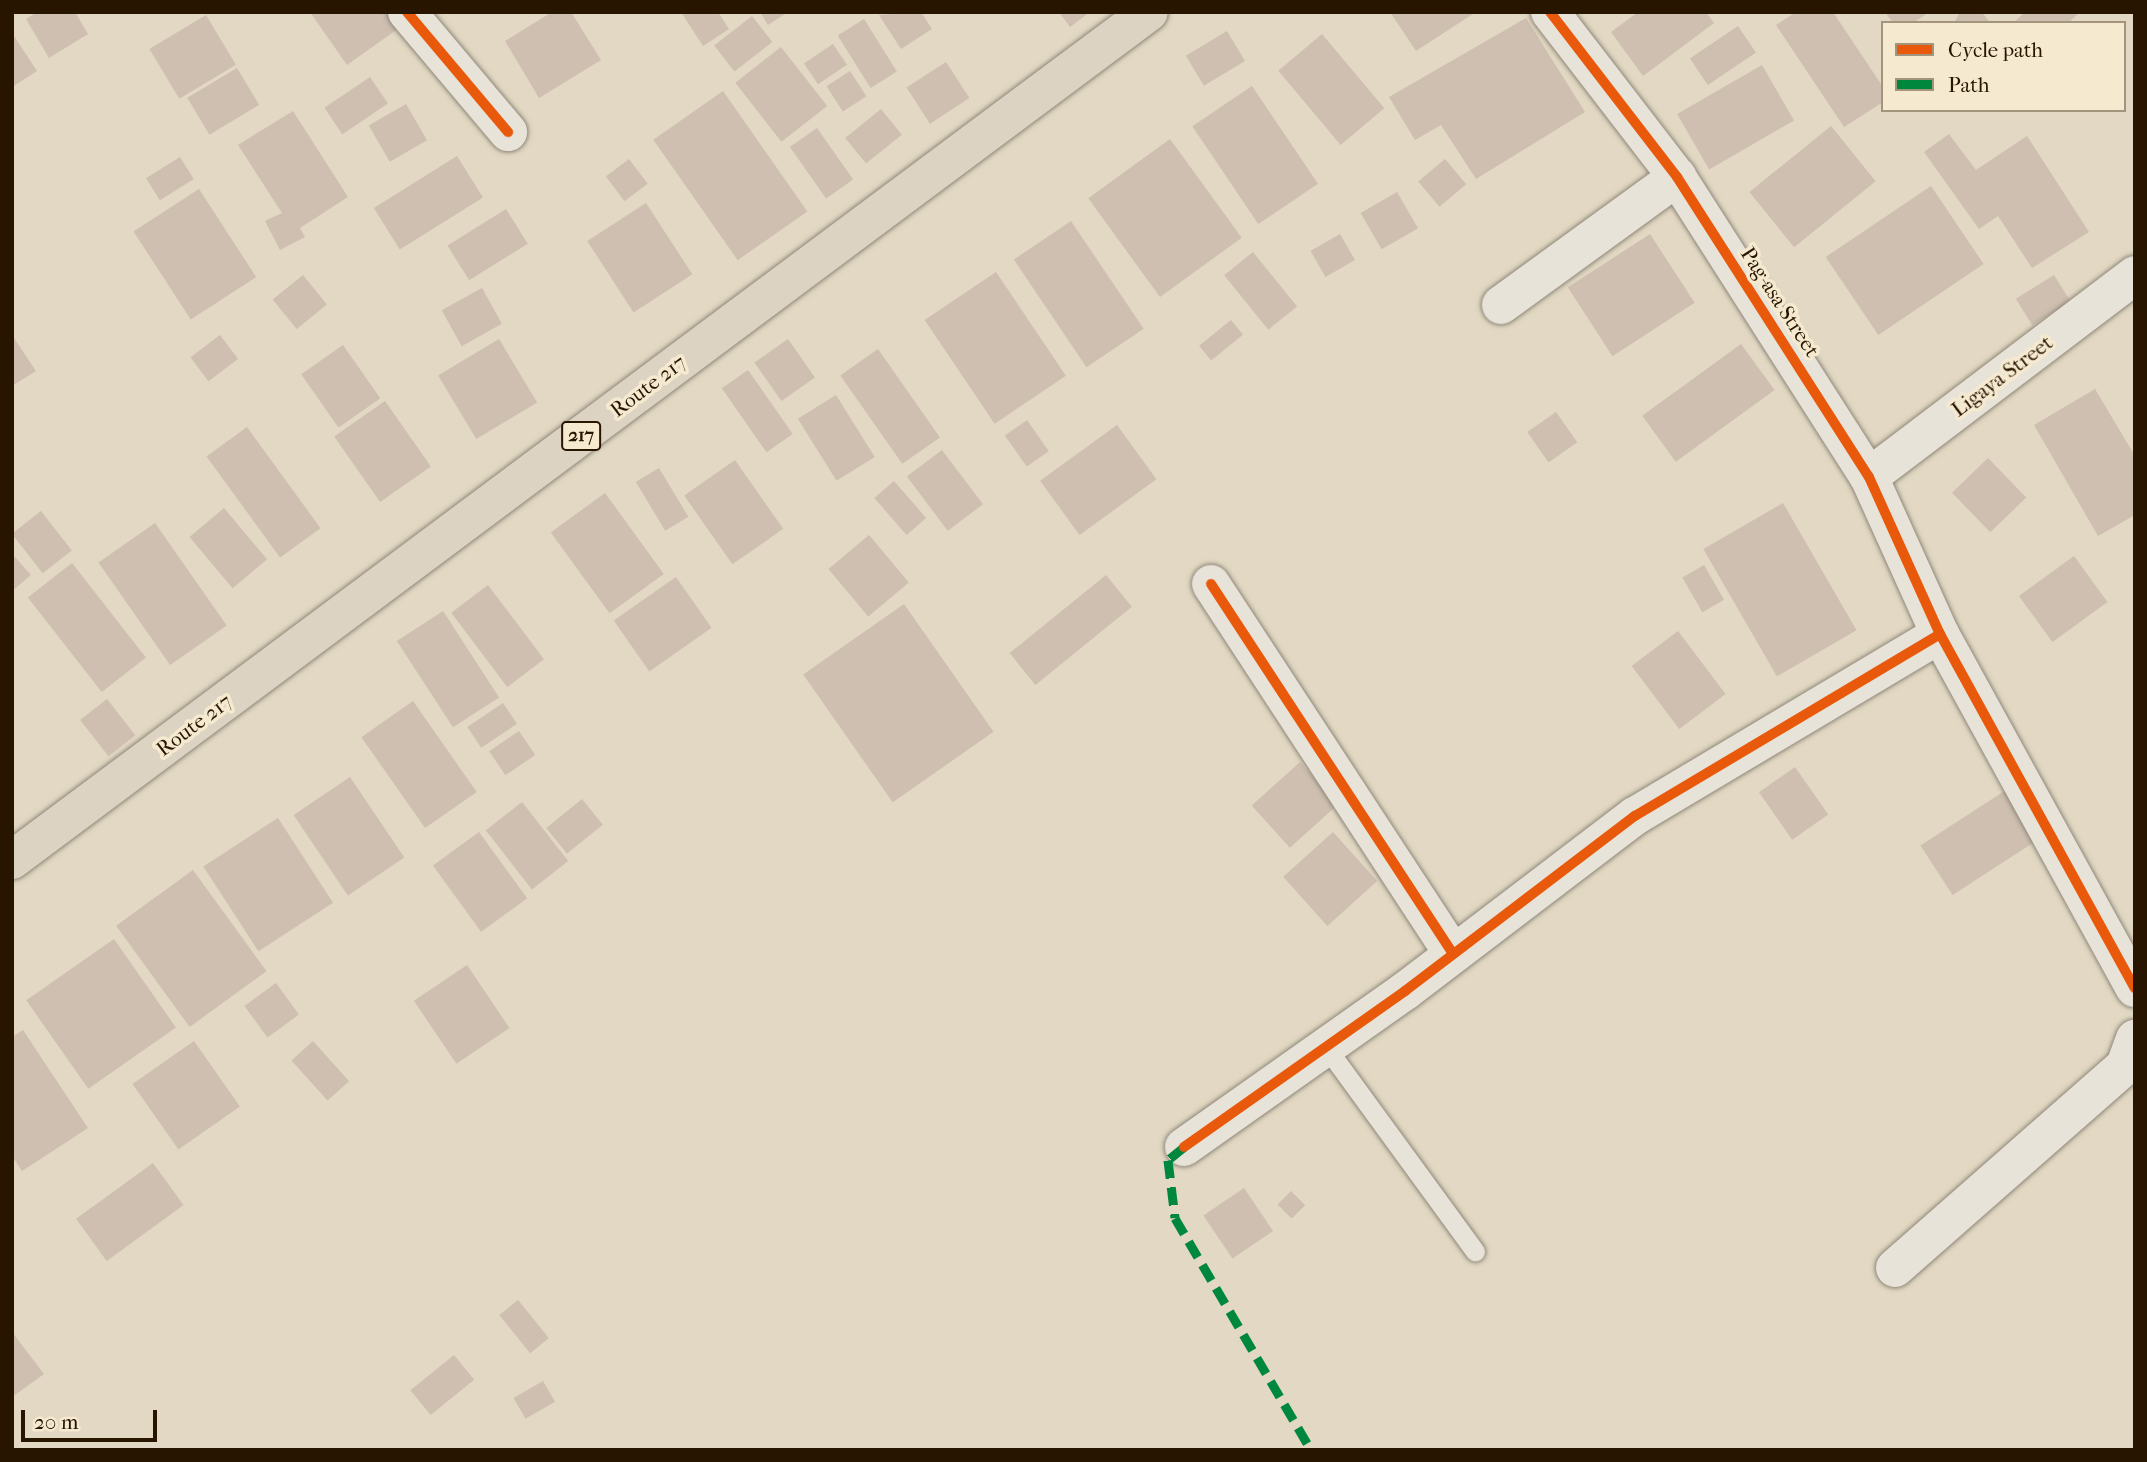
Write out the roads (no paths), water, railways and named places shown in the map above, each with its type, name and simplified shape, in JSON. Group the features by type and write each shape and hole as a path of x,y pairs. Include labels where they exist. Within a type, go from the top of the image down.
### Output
{"main road":[{"name":"Route 217","path":"12,860 1149,12"}],"street":[{"path":"407,12 508,132"},
{"name":"Pag-asa Street","path":"1550,12 1677,177 1869,477 1940,634 2135,988"},
{"path":"1501,305 1677,177"},
{"name":"Ligaya Street","path":"1869,477 2135,275"},
{"path":"1211,584 1453,954"},
{"path":"1184,1147 1326,1047 1635,817 1940,634"},
{"path":"1895,1268 2125,1066 2135,1039"}],"lane":[{"path":"1326,1047 1475,1251"}]}
